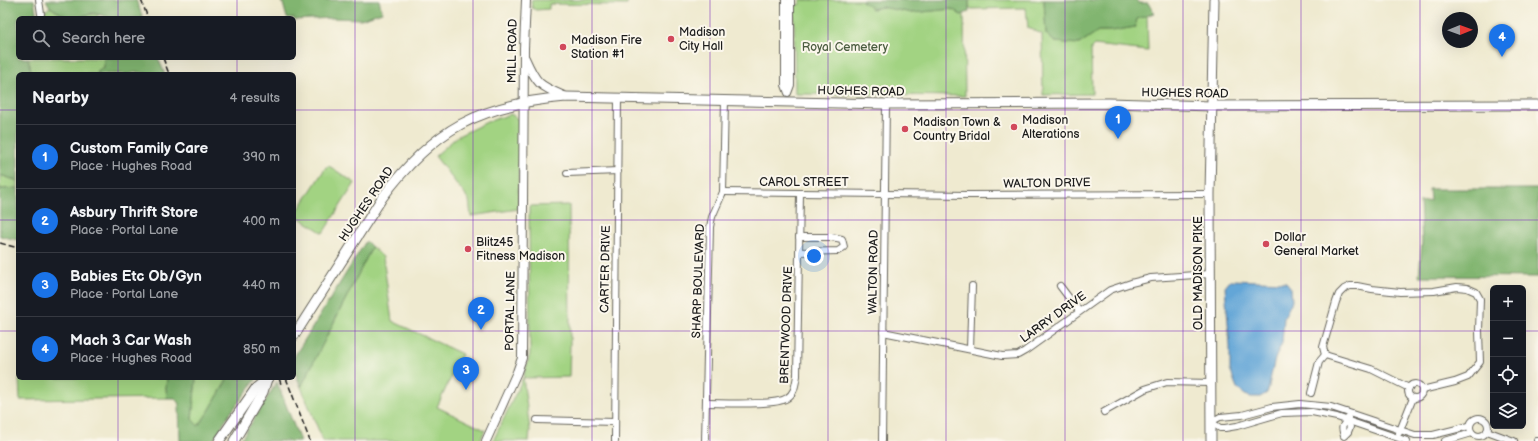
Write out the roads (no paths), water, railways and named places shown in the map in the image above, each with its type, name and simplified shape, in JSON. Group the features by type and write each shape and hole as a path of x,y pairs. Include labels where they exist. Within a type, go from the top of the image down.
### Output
{"main road":[{"name":"OLD MADISON PIKE","path":"1211,441 1210,194 1214,0"},
{"name":"HUGHES ROAD","path":"296,333 382,198 396,179 421,152 445,133 464,122 496,109 523,102 566,97 725,100 788,98 886,104 1108,103 1212,106 1538,105"},
{"path":"219,441 256,388 266,380"},
{"path":"234,441 262,392 267,380"}],"street":[{"path":"39,0 41,14"},
{"name":"MILL ROAD","path":"523,102 526,0"},
{"path":"785,0 788,23"},
{"path":"788,98 785,85 788,23 791,0"},
{"path":"524,55 534,78 540,84 566,97"},
{"name":"CARTER DRIVE","path":"615,441 618,98"},
{"name":"SHARP BOULEVARD","path":"706,441 710,227 712,217 723,192 725,100"},
{"name":"PORTAL LANE","path":"486,441 522,358 523,102"},
{"name":"WALTON ROAD","path":"882,441 886,104"},
{"path":"567,173 618,171"},
{"name":"CAROL STREET","path":"723,192 884,193"},
{"name":"BRENTWOOD DRIVE","path":"707,402 774,403 786,399 794,391 797,376 800,193"},
{"name":"WALTON DRIVE","path":"884,193 969,195 1210,194"},
{"path":"799,237 831,237 842,239 844,247 838,251 799,252"},
{"name":"LARRY DRIVE","path":"884,332 1002,356 1018,355 1110,290 1131,282 1151,278 1210,274"},
{"path":"970,350 972,286"},
{"path":"1060,286 1079,311"},
{"path":"1325,355 1323,347 1336,302 1339,294 1350,286 1400,292 1434,291 1457,287 1467,288 1476,292 1480,299 1480,362 1468,377 1455,382 1422,390"},
{"path":"1325,355 1371,369 1409,388"},
{"path":"1311,393 1319,362 1325,355"},
{"path":"1104,412 1145,389 1167,382 1210,383"},
{"path":"1409,388 1415,384 1422,390"},
{"path":"1409,388 1409,394 1412,398"},
{"path":"1412,398 1420,396 1422,390"},
{"path":"1397,438 1412,398"},
{"path":"1407,441 1328,414 1304,411 1276,414 1237,426 1225,428 1220,428 1211,422 1220,417 1242,416 1272,407 1295,404 1326,406 1415,435 1427,436 1443,434 1469,426 1474,419 1479,418 1487,423 1487,431"},
{"path":"1343,438 1342,424 1348,420 1350,414"},
{"path":"537,420 615,422"},
{"path":"1469,426 1472,433"},
{"path":"1444,441 1472,433 1480,436 1487,431"},
{"path":"1487,431 1514,441"}],"water":[{"path":"1231,280 1286,282 1291,288 1292,301 1284,318 1282,343 1275,359 1267,393 1260,397 1245,395 1237,388 1230,370 1230,347 1225,287"}],"railway":[{"path":"141,0 147,16"},
{"path":"164,60 168,72"},
{"path":"0,243 16,247"},
{"path":"280,380 281,384"},
{"path":"287,380 310,441"}],"place":[{"name":"Madison City Hall","path":"671,39"},
{"name":"Madison Fire Station #1","path":"563,47"},
{"name":"Mach 3 Car Wash","path":"1502,57"},
{"name":"Madison Alterations","path":"1014,127"},
{"name":"Madison Town & Country Bridal","path":"905,129"},
{"name":"Custom Family Care","path":"1118,139"},
{"name":"Dollar General Market","path":"1266,244"},
{"name":"Blitz45 Fitness Madison","path":"468,249"},
{"name":"Asbury Thrift Store","path":"481,330"},
{"name":"Babies Etc Ob/Gyn","path":"466,390"}],"park label":[{"name":"Royal Cemetery","path":"845,47"}]}
